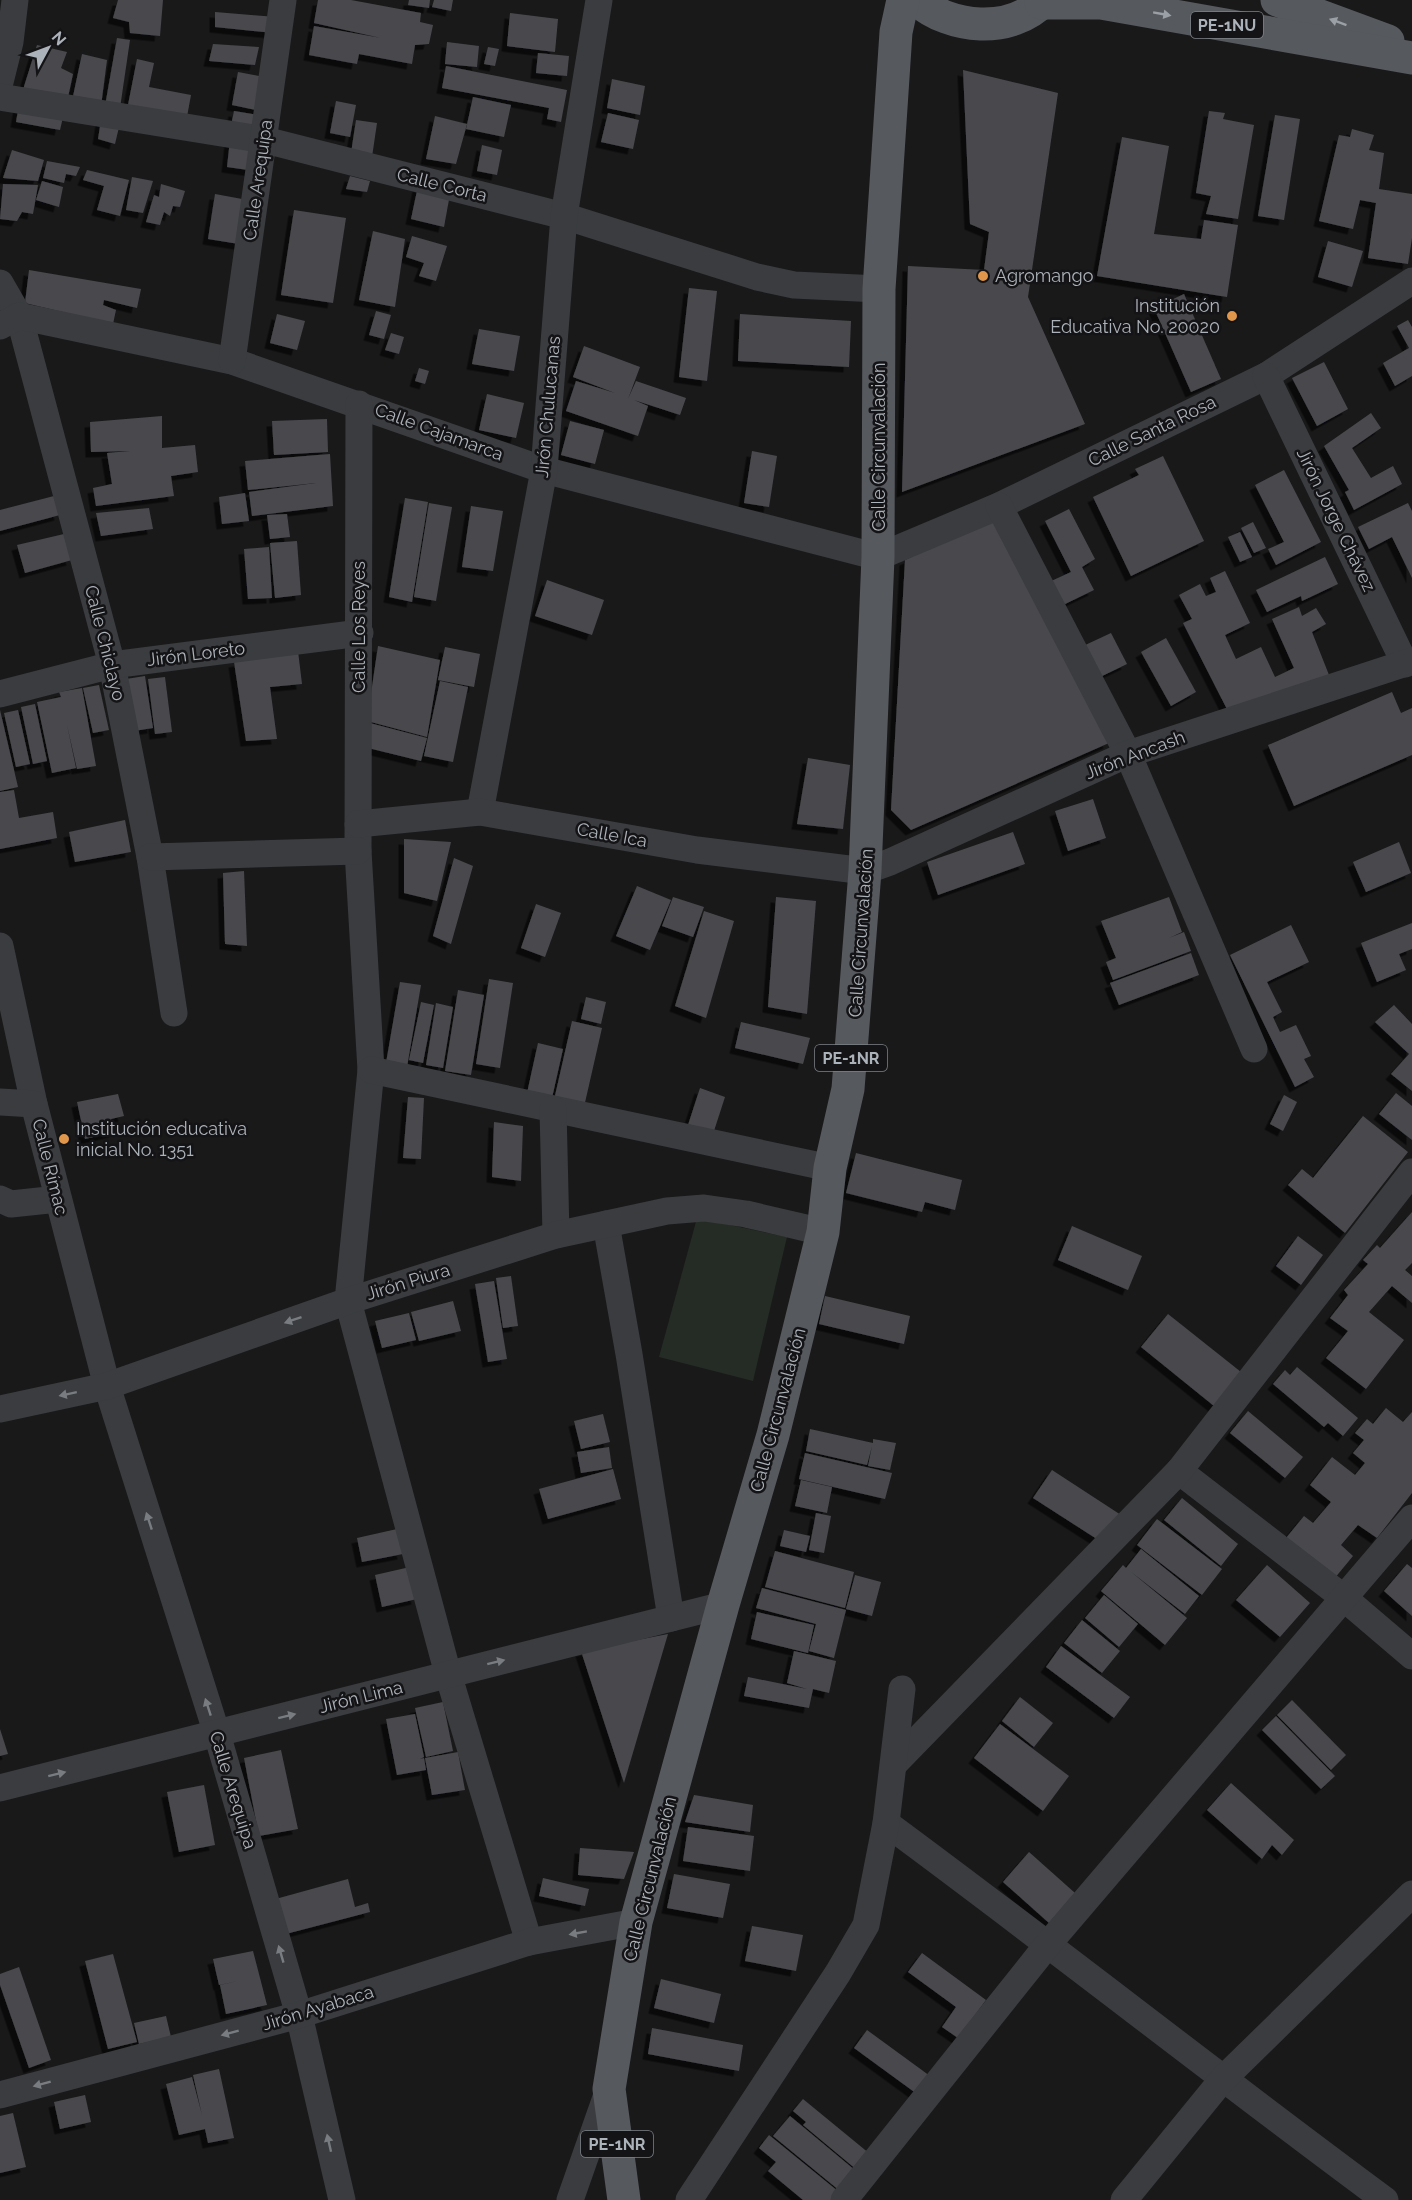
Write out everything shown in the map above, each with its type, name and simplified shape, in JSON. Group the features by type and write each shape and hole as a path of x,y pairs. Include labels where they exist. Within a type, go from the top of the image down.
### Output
{"main road":[{"name":"Calle Circunvalación","path":"609,2089 636,1922 723,1605 773,1435 823,1232 830,1168 848,1089 866,871 878,557 879,289 896,32 903,0"},
{"name":"PE-1NU","path":"917,0 928,10 956,22 986,25 1015,18 1043,2 1101,3 1412,58"},
{"name":"PE-1NU","path":"1277,0 1412,50"},
{"name":"PE-1NR","path":"609,2089 624,2200"}],"street":[{"path":"0,82 10,42 15,0"},
{"name":"Calle Arequipa","path":"232,361 283,0"},
{"name":"Jirón Chulucanas","path":"480,812 544,470 564,216 599,0"},
{"name":"Calle Corta","path":"0,98 265,140 564,216 757,277 794,285 879,289"},
{"name":"Calle Santa Rosa","path":"878,557 999,506 1266,376 1412,281"},
{"name":"Calle Chiclayo","path":"0,283 9,321 112,664 150,857 174,1012"},
{"name":"Calle Cajamarca","path":"9,321 232,361 544,470 878,557"},
{"name":"Jirón Jorge Chávez","path":"1266,376 1409,663"},
{"name":"Calle Los Reyes","path":"348,1301 371,1070 358,850 359,404"},
{"path":"999,506 1128,754 1254,1049"},
{"name":"Jirón Loreto","path":"0,694 112,664 360,633"},
{"name":"Jirón Ancash","path":"866,871 1128,754 1409,663"},
{"name":"Calle Ica","path":"358,824 480,812 697,850 866,871"},
{"path":"150,857 358,850"},
{"name":"Calle Rímac","path":"1,952 34,1104 106,1386"},
{"path":"371,1070 830,1168"},
{"path":"0,1102 34,1104"},
{"path":"554,1109 556,1235"},
{"path":"894,1764 1179,1471 1412,1172"},
{"path":"0,1199 11,1204 58,1199"},
{"name":"Jirón Piura","path":"0,1409 106,1386 348,1301 556,1235 606,1224 667,1211 704,1208 746,1214 823,1232"},
{"path":"606,1224 671,1618"},
{"path":"348,1301 448,1674 529,1942"},
{"name":"Calle Arequipa","path":"106,1386 217,1734 300,2015 342,2200"},
{"path":"1179,1471 1344,1598 1412,1656"},
{"path":"844,2200 1049,1943 1412,1518"},
{"name":"Jirón Lima","path":"0,1788 723,1605"},
{"path":"689,2200 838,1973 866,1925 886,1823 902,1689"},
{"path":"886,1823 1049,1943 1222,2080 1385,2200"},
{"path":"1124,2200 1222,2080 1412,1893"},
{"name":"Jirón Ayabaca","path":"0,2095 300,2015 529,1942 636,1922"},
{"path":"570,2200 609,2089"}],"shaded area":[{"path":"697,1218 787,1237 753,1381 659,1357"}],"building":[{"path":"118,0 163,0 160,36 130,33 129,22 113,18"},
{"path":"318,0 351,0 421,13 420,22 433,25 429,44 415,45 412,64 359,54 357,64 309,55 314,26 381,38 314,23"},
{"path":"409,0 430,0 429,8 408,5"},
{"path":"434,0 453,0 451,11 432,7"},
{"path":"215,12 276,17 274,33 215,27"},
{"path":"510,13 558,19 555,52 507,46"},
{"path":"117,38 130,40 120,108 105,106"},
{"path":"447,42 479,46 477,67 445,64"},
{"path":"213,44 259,47 255,65 209,61"},
{"path":"37,45 67,52 61,68 73,74 67,102 21,96"},
{"path":"488,47 499,49 495,66 484,64"},
{"path":"538,53 569,56 567,76 536,73"},
{"path":"82,54 107,60 101,106 72,101"},
{"path":"137,59 154,63 149,87 191,95 186,122 127,110"},
{"path":"446,66 567,90 561,122 547,119 549,108 442,88"},
{"path":"963,70 1058,93 1028,297 1085,424 902,492 908,266 984,270 989,232 970,224"},
{"path":"238,72 269,78 265,112 232,105"},
{"path":"612,79 645,86 640,115 607,108"},
{"path":"473,97 511,105 504,137 466,129"},
{"path":"336,101 356,105 350,137 330,133"},
{"path":"19,105 64,113 60,130 16,122"},
{"path":"234,111 264,116 262,134 230,130"},
{"path":"1209,111 1225,113 1223,119 1254,125 1238,219 1206,214 1211,196 1196,193"},
{"path":"608,113 639,120 633,149 601,142"},
{"path":"1275,115 1300,119 1284,220 1258,216"},
{"path":"435,116 467,124 456,164 426,159"},
{"path":"101,120 120,123 115,144 98,139"},
{"path":"356,120 377,123 372,157 351,153"},
{"path":"1352,129 1374,135 1369,150 1384,153 1379,189 1412,194 1412,238 1408,264 1368,258 1376,203 1360,200 1353,229 1319,221 1339,135 1350,137"},
{"path":"1122,137 1169,146 1154,234 1201,239 1204,220 1238,225 1227,297 1097,276"},
{"path":"230,140 260,143 255,171 227,167"},
{"path":"482,145 502,150 497,175 477,171"},
{"path":"12,150 44,160 38,181 3,178"},
{"path":"47,161 80,167 76,176 66,174 64,183 43,178"},
{"path":"87,170 129,180 120,216 97,210 104,186 83,180"},
{"path":"350,176 370,181 367,192 346,189"},
{"path":"132,177 153,181 143,213 126,210"},
{"path":"42,181 63,187 59,207 36,200"},
{"path":"3,184 38,185 33,214 22,212 17,221 0,219"},
{"path":"161,184 185,191 180,207 173,206 170,216 164,212 160,225 146,222 154,195 159,197"},
{"path":"418,186 450,194 444,227 411,219"},
{"path":"215,194 253,201 245,245 208,239"},
{"path":"294,210 346,218 333,303 281,295"},
{"path":"373,231 405,239 395,307 359,300"},
{"path":"412,236 447,246 436,281 419,276 424,263 406,257"},
{"path":"1328,241 1363,251 1352,287 1318,277"},
{"path":"29,270 141,289 137,308 104,300 103,305 116,310 113,324 25,303"},
{"path":"689,288 717,291 707,381 679,377"},
{"path":"1184,294 1221,379 1191,392 1154,308"},
{"path":"376,311 391,315 384,339 369,335"},
{"path":"277,314 305,321 297,350 270,343"},
{"path":"740,314 851,321 849,367 738,361"},
{"path":"1408,320 1412,327 1412,376 1395,386 1383,363 1409,348 1397,326"},
{"path":"479,329 520,336 514,371 472,364"},
{"path":"391,333 404,337 399,354 385,350"},
{"path":"584,346 640,367 628,399 636,381 686,398 680,415 634,400 648,406 638,436 566,411 576,381 615,393 573,377"},
{"path":"1324,362 1348,409 1317,426 1292,378"},
{"path":"419,368 429,371 425,384 415,381"},
{"path":"487,394 524,403 516,438 479,430"},
{"path":"1371,413 1381,428 1352,448 1371,478 1393,466 1402,484 1354,510 1345,492 1349,490 1324,446"},
{"path":"162,416 162,448 195,445 198,472 171,476 174,496 96,506 93,488 112,484 107,453 130,451 91,452 90,422"},
{"path":"327,419 328,452 274,455 272,421"},
{"path":"570,421 604,430 595,464 561,455"},
{"path":"752,451 777,456 769,507 744,503"},
{"path":"330,454 333,506 252,516 249,492 316,483 248,490 245,461"},
{"path":"1163,456 1204,541 1131,576 1093,497 1139,475 1135,469"},
{"path":"1284,470 1321,542 1276,565 1268,549 1284,542 1255,485"},
{"path":"245,493 249,521 222,524 219,497"},
{"path":"54,496 60,515 0,531 0,510"},
{"path":"405,498 428,502 412,602 389,597"},
{"path":"429,503 452,507 436,601 414,597"},
{"path":"1408,503 1412,511 1412,578 1392,537 1369,549 1358,527"},
{"path":"471,506 503,511 493,571 462,567"},
{"path":"149,508 153,529 101,536 96,513"},
{"path":"1069,509 1095,559 1082,567 1094,590 1061,606 1049,582 1071,572 1045,521"},
{"path":"287,514 290,537 270,539 267,515"},
{"path":"993,517 1109,743 911,830 891,810 905,560"},
{"path":"1253,522 1266,548 1254,553 1241,528"},
{"path":"1240,532 1252,557 1240,562 1228,537"},
{"path":"64,534 72,560 25,573 17,545"},
{"path":"297,541 301,595 275,598 270,543"},
{"path":"269,547 272,598 248,599 244,549"},
{"path":"1325,557 1338,584 1302,601 1301,596 1267,612 1256,590"},
{"path":"1225,571 1250,623 1225,635 1236,659 1261,647 1275,677 1294,668 1272,619 1299,607 1302,616 1316,608 1326,624 1312,632 1329,675 1232,719 1183,623 1192,619 1179,595 1200,584 1206,596 1216,592 1210,578"},
{"path":"547,580 604,600 592,635 535,616"},
{"path":"1111,633 1127,664 1096,679 1081,647"},
{"path":"1166,638 1196,692 1171,706 1141,652"},
{"path":"378,646 440,660 427,737 367,721"},
{"path":"445,647 480,654 474,687 438,680"},
{"path":"298,651 302,684 270,687 277,739 246,741 234,662"},
{"path":"145,676 153,728 134,731 126,679"},
{"path":"165,677 172,732 155,734 148,679"},
{"path":"440,681 468,687 453,762 424,756"},
{"path":"99,685 109,730 93,733 83,688"},
{"path":"82,688 96,766 77,769 67,725 76,768 52,773 37,702 61,697 59,692"},
{"path":"1392,692 1401,713 1412,708 1412,755 1294,806 1268,745"},
{"path":"35,704 47,761 33,764 21,707"},
{"path":"0,710 18,787 0,791"},
{"path":"18,710 30,764 16,767 4,713"},
{"path":"366,722 427,738 421,761 360,746"},
{"path":"808,758 850,765 843,829 797,824"},
{"path":"14,790 19,818 53,812 57,838 0,849 0,792"},
{"path":"1093,799 1106,838 1068,851 1055,811"},
{"path":"125,820 131,852 75,862 69,832"},
{"path":"1013,832 1025,864 938,895 927,862"},
{"path":"404,839 451,842 437,901 404,893"},
{"path":"1399,842 1411,873 1366,892 1353,862"},
{"path":"454,858 473,866 451,944 433,936"},
{"path":"244,871 247,946 225,944 223,873"},
{"path":"637,886 671,900 650,950 616,936"},
{"path":"673,897 704,907 693,937 662,926"},
{"path":"776,897 816,901 807,1014 768,1007"},
{"path":"1169,897 1182,932 1169,938 1184,932 1191,951 1113,980 1106,962 1116,958 1101,921"},
{"path":"536,904 561,913 545,957 521,948"},
{"path":"704,911 734,921 706,1018 675,1006"},
{"path":"1412,923 1412,949 1399,954 1406,970 1377,982 1361,943"},
{"path":"1291,925 1309,962 1267,982 1282,1012 1273,1017 1280,1032 1296,1025 1311,1056 1304,1059 1314,1077 1295,1087 1230,955"},
{"path":"1191,953 1199,975 1119,1005 1110,983"},
{"path":"489,979 513,983 500,1068 476,1064"},
{"path":"400,982 421,985 407,1067 386,1063"},
{"path":"458,990 484,995 471,1075 445,1071"},
{"path":"586,997 606,1002 601,1024 581,1019"},
{"path":"421,1002 434,1005 423,1063 409,1060"},
{"path":"436,1003 453,1007 443,1068 426,1065"},
{"path":"1394,1005 1412,1024 1412,1091 1391,1074 1409,1054 1375,1022"},
{"path":"572,1021 602,1028 584,1107 554,1100"},
{"path":"741,1022 810,1038 803,1064 735,1048"},
{"path":"538,1043 563,1049 552,1098 527,1093"},
{"path":"700,1088 725,1097 713,1134 688,1125"},
{"path":"1396,1093 1412,1106 1412,1140 1379,1114"},
{"path":"118,1094 124,1116 111,1119 115,1132 85,1139 77,1102"},
{"path":"1284,1095 1297,1102 1283,1131 1270,1124"},
{"path":"408,1097 424,1098 421,1159 403,1158"},
{"path":"1363,1116 1408,1152 1345,1233 1288,1185 1302,1169 1313,1178"},
{"path":"494,1122 523,1126 521,1181 492,1177"},
{"path":"856,1153 962,1180 955,1210 925,1202 922,1212 846,1193"},
{"path":"1412,1212 1412,1263 1405,1270 1412,1276 1412,1303 1392,1286 1369,1312 1404,1340 1366,1389 1326,1358 1348,1331 1330,1318 1348,1295 1344,1290 1368,1264 1363,1260 1377,1245 1380,1248"},
{"path":"1072,1226 1142,1256 1128,1290 1058,1260"},
{"path":"1298,1236 1323,1255 1301,1285 1276,1266"},
{"path":"511,1276 518,1326 503,1328 496,1278"},
{"path":"494,1281 507,1359 488,1362 475,1284"},
{"path":"825,1296 910,1316 904,1344 819,1324"},
{"path":"453,1301 461,1331 419,1341 411,1312"},
{"path":"409,1313 416,1340 382,1348 375,1321"},
{"path":"1168,1314 1241,1372 1214,1406 1141,1347"},
{"path":"1297,1367 1358,1418 1343,1436 1328,1423 1324,1427 1273,1384 1285,1370 1290,1375"},
{"path":"1386,1408 1403,1422 1412,1412 1412,1493 1377,1538 1358,1525 1341,1545 1353,1556 1334,1579 1286,1538 1304,1516 1313,1523 1331,1502 1310,1485 1332,1457 1355,1475 1365,1463 1353,1453 1364,1440 1355,1433 1367,1419 1373,1424"},
{"path":"1248,1411 1303,1457 1285,1478 1230,1433"},
{"path":"603,1414 610,1442 581,1449 574,1421"},
{"path":"810,1429 873,1443 873,1439 896,1443 890,1470 868,1466 872,1446 867,1465 806,1451"},
{"path":"609,1447 612,1468 581,1473 577,1452"},
{"path":"805,1453 892,1473 885,1499 799,1479"},
{"path":"613,1469 621,1499 548,1519 539,1489"},
{"path":"1052,1470 1121,1515 1103,1543 1033,1498"},
{"path":"801,1480 832,1487 827,1513 795,1506"},
{"path":"1182,1498 1238,1544 1221,1566 1164,1520"},
{"path":"816,1513 831,1516 824,1553 809,1550"},
{"path":"1157,1519 1222,1569 1202,1595 1137,1545"},
{"path":"397,1529 403,1554 362,1562 357,1538"},
{"path":"784,1530 810,1536 806,1552 780,1546"},
{"path":"1141,1549 1199,1596 1185,1614 1130,1571 1187,1618 1165,1645 1101,1591 1123,1565 1126,1568"},
{"path":"775,1551 854,1572 845,1608 765,1587"},
{"path":"1407,1564 1412,1568 1412,1616 1384,1591"},
{"path":"1267,1565 1310,1603 1280,1637 1236,1600"},
{"path":"410,1567 417,1599 382,1607 375,1575"},
{"path":"855,1575 881,1582 872,1616 846,1609"},
{"path":"762,1588 846,1610 834,1658 809,1651 816,1624 756,1608"},
{"path":"1104,1595 1138,1624 1119,1647 1085,1618"},
{"path":"757,1612 814,1625 808,1653 751,1639"},
{"path":"1082,1620 1120,1651 1102,1673 1064,1643"},
{"path":"668,1634 624,1783 581,1651"},
{"path":"1061,1646 1130,1697 1114,1718 1046,1667"},
{"path":"794,1651 836,1661 829,1693 813,1689 809,1708 744,1696 748,1677 807,1689 787,1683"},
{"path":"1020,1697 1053,1723 1034,1747 1002,1721"},
{"path":"1292,1700 1346,1755 1331,1770 1277,1715"},
{"path":"443,1702 453,1751 426,1757 415,1708"},
{"path":"415,1714 424,1757 420,1759 424,1758 426,1770 397,1775 386,1719"},
{"path":"1276,1716 1335,1776 1321,1789 1262,1730"},
{"path":"1000,1724 1069,1776 1043,1811 974,1758"},
{"path":"0,1729 8,1754 0,1756"},
{"path":"281,1750 298,1829 259,1836 244,1758"},
{"path":"458,1752 465,1790 432,1795 425,1758"},
{"path":"1231,1783 1294,1840 1282,1855 1272,1845 1262,1859 1207,1810"},
{"path":"204,1785 215,1845 179,1852 167,1792"},
{"path":"694,1795 753,1805 750,1832 685,1822"},
{"path":"688,1827 754,1836 750,1871 683,1861"},
{"path":"580,1848 634,1852 624,1879 578,1875"},
{"path":"1029,1852 1075,1893 1049,1923 1003,1882"},
{"path":"674,1874 730,1884 723,1918 667,1908"},
{"path":"543,1878 589,1889 585,1906 539,1896"},
{"path":"348,1879 355,1907 368,1903 370,1912 282,1935 272,1900"},
{"path":"752,1926 803,1935 796,1971 745,1961"},
{"path":"253,1951 267,2005 226,2014 220,1985 238,1981 219,1985 213,1959"},
{"path":"922,1953 986,2000 958,2038 942,2027 956,2007 908,1972"},
{"path":"113,1954 137,2042 108,2049 85,1961"},
{"path":"19,1967 51,2060 29,2068 0,1985 0,1974"},
{"path":"661,1979 721,1994 714,2023 654,2008"},
{"path":"166,2016 171,2037 139,2044 134,2023"},
{"path":"652,2028 743,2045 739,2071 648,2054"},
{"path":"867,2030 930,2076 917,2094 854,2048"},
{"path":"219,2069 234,2138 208,2143 205,2129 179,2135 166,2084 192,2077 202,2115 193,2075"},
{"path":"85,2095 91,2122 60,2129 54,2102"},
{"path":"803,2099 870,2154 857,2170 803,2125 806,2122 793,2111"},
{"path":"13,2113 26,2167 0,2173 0,2116"},
{"path":"790,2116 856,2171 840,2191 773,2136"},
{"path":"769,2135 839,2192 833,2200 803,2200 768,2171 776,2162 759,2148"}],"place":[{"name":"Agromango","path":"983,276"},
{"name":"Institución Educativa No. 20020","path":"1232,316"},
{"name":"Institución educativa inicial No. 1351","path":"64,1139"}]}
